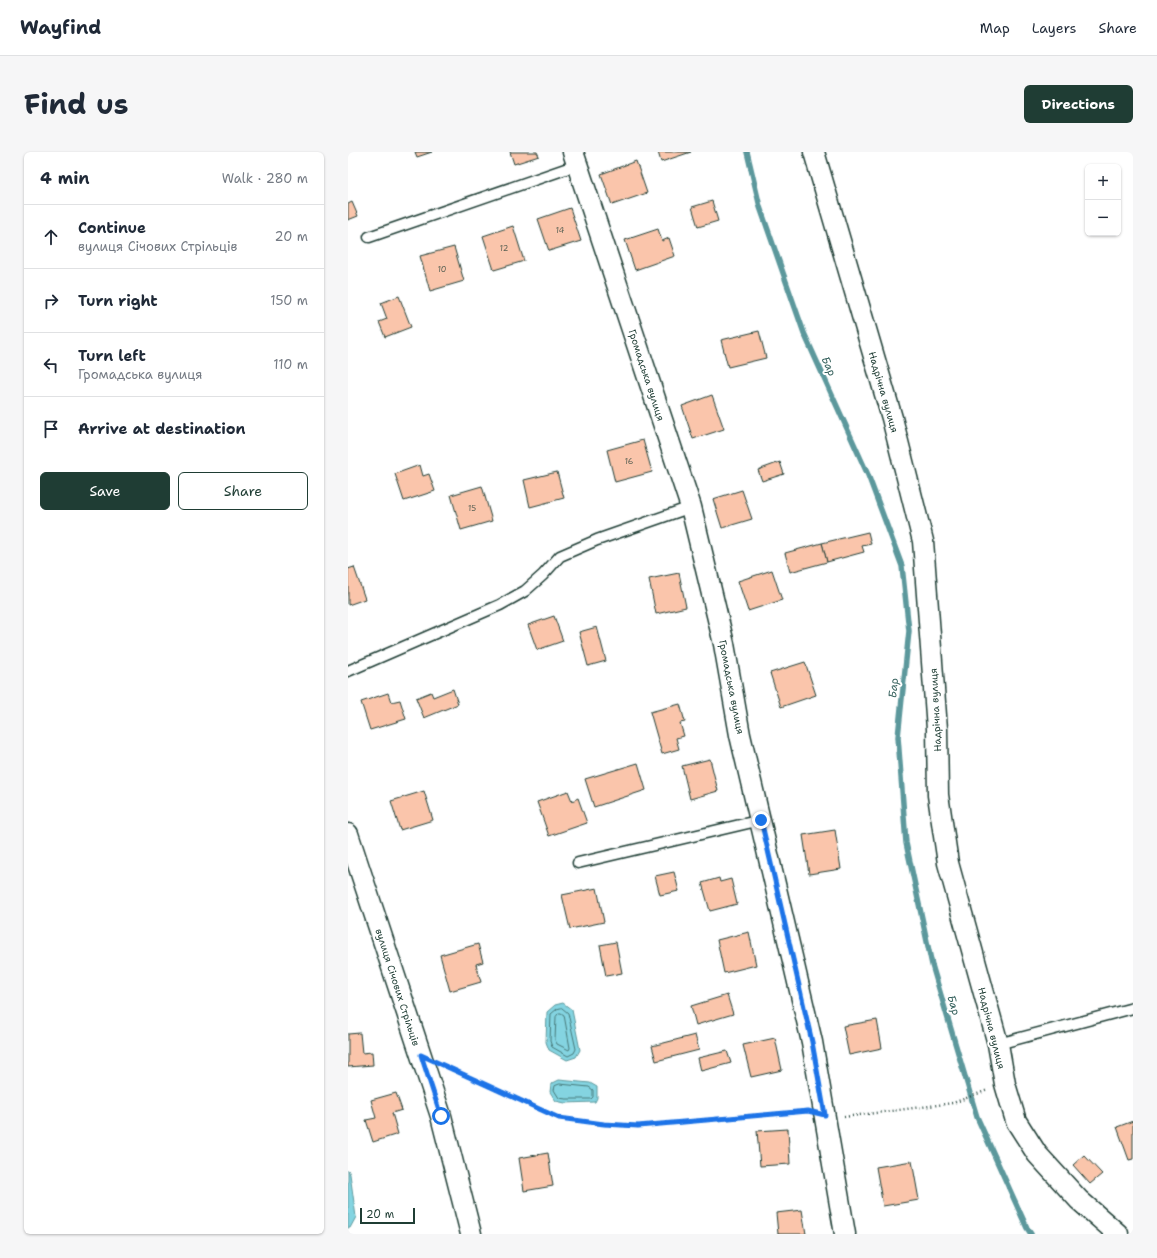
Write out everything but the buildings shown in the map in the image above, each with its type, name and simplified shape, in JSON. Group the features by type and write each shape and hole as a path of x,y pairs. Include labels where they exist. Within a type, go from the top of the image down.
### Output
{"street":[{"name":"Надрічна вулиця","path":"814,152 892,418 923,541 937,729 938,795 948,863 998,1044 1004,1084 1016,1121 1037,1154 1079,1200 1118,1234"},
{"name":"Громадська вулиця","path":"575,158 692,507 724,644 740,735 812,1042 845,1234"},
{"name":"вулиця Січових Стрільців","path":"348,834 441,1116 470,1234"}],"lane":[{"path":"369,237 575,158"},
{"path":"348,671 500,605 525,591 543,575 560,556 597,540 692,507"},
{"path":"578,863 761,820"},
{"path":"998,1044 1133,1008"}],"path":[{"path":"421,1055 559,1118 604,1124 638,1126 808,1111 841,1117 953,1103 989,1089"}],"water":[{"path":"563,1003 572,1010 580,1050 576,1057 567,1060 549,1050 546,1042 547,1012 555,1005"},
{"path":"559,1080 590,1083 597,1087 597,1098 595,1102 565,1103 556,1101 550,1092 551,1084"},
{"path":"348,1170 350,1174 356,1217 350,1228 348,1228"}],"waterway":[{"name":"Бар","path":"747,152 760,207 804,333 868,475 902,566 909,631 898,737 906,843 932,965 977,1117 1031,1234"}],"route":[{"path":"441,1116 421,1055 559,1118 604,1124 638,1126 808,1111 825,1115 812,1042 761,820"}]}
